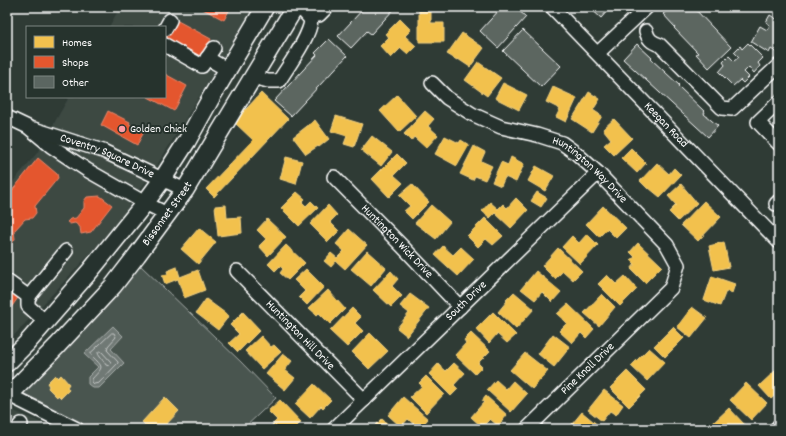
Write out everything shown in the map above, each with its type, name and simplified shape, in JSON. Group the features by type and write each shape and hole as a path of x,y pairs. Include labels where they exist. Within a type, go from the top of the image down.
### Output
{"main road":[{"name":"Bissonnet Street","path":"7,363 46,322 90,271 162,180 188,141 265,7"},
{"name":"Bissonnet Street","path":"8,395 57,346 113,286 185,190 295,7"},
{"path":"251,31 273,44"}],"street":[{"path":"253,77 268,81 279,80 299,48 310,26 311,20 304,12 295,7"},
{"path":"306,7 316,15 319,15 327,7"},
{"name":"Keegan Road","path":"552,7 779,242"},
{"path":"598,54 647,7"},
{"path":"634,19 646,30 652,32 658,39 660,45 722,108 732,109 779,65"},
{"path":"166,46 202,66 211,53 228,70"},
{"name":"Huntington Way Drive","path":"432,83 447,98 472,114 501,127 537,135 562,143 598,173 667,245 678,265 671,288 650,308"},
{"path":"779,102 758,122 779,144"},
{"name":"Coventry Square Drive","path":"7,117 28,127 103,152 185,190"},
{"name":"Coventry Square Drive","path":"28,127 51,146 87,170 167,214"},
{"name":"South Drive","path":"334,429 598,173"},
{"name":"Huntington Wick Drive","path":"334,177 460,306"},
{"path":"46,322 28,306 28,300 66,251"},
{"name":"Huntington Hill Drive","path":"237,271 364,400"},
{"path":"7,281 29,297"},
{"name":"Pine Knoll Drive","path":"527,429 650,308"},
{"path":"8,395 77,429"},
{"path":"776,429 779,426"}],"shaded area":[{"path":"120,7 254,7 161,159 114,228 7,343 7,189 37,153 68,98 166,98 166,26 110,26"},
{"path":"140,265 241,362 276,398 243,429 90,429 20,392"},
{"path":"7,408 56,429 7,429"}],"water":[{"path":"113,326 123,336 111,349 124,363 99,388 93,388 88,384 88,377 98,367 84,354"}],"building: Homes":[{"path":"419,10 431,10 431,23 444,23 444,42 419,42"},
{"path":"400,19 411,30 405,36 416,46 408,54 401,48 391,58 380,46 389,37 385,34"},
{"path":"462,33 484,48 470,67 447,54"},
{"path":"478,62 501,78 487,96 465,80"},
{"path":"503,83 527,95 519,110 495,98"},
{"path":"553,87 577,98 566,122 556,117 560,109 546,102"},
{"path":"589,92 600,99 593,110 602,116 592,132 572,119"},
{"path":"261,93 288,119 214,197 206,189 253,140 234,122"},
{"path":"397,95 416,116 399,132 380,111"},
{"path":"425,111 434,119 428,126 438,135 426,148 414,137 411,141 404,134"},
{"path":"336,116 362,124 354,147 344,144 347,136 331,131"},
{"path":"614,119 632,138 614,155 604,145 611,139 603,129"},
{"path":"315,120 329,139 319,147 318,146 306,154 293,137"},
{"path":"372,136 392,152 381,166 361,150"},
{"path":"445,136 459,143 461,140 469,145 457,166 435,154"},
{"path":"474,146 485,152 481,161 492,166 485,180 475,176 473,180 460,174"},
{"path":"631,148 646,163 637,173 621,158"},
{"path":"397,154 406,163 394,175 403,183 389,197 372,179"},
{"path":"286,157 302,161 296,184 280,179"},
{"path":"511,157 524,164 516,182 505,177 501,186 492,182 501,162 508,165"},
{"path":"657,163 669,174 674,168 681,175 660,197 649,188 648,189 640,181"},
{"path":"536,166 554,176 545,191 528,181"},
{"path":"412,184 429,202 412,219 404,211 410,206 399,195"},
{"path":"681,184 697,203 678,221 669,212 676,205 668,196"},
{"path":"297,192 305,199 302,202 306,206 311,201 318,208 299,226 281,208"},
{"path":"537,192 547,198 541,207 531,201"},
{"path":"516,198 528,210 511,228 495,213 490,218 482,211 490,202 498,209 503,204 507,208"},
{"path":"704,201 721,217 698,241 681,225"},
{"path":"226,205 227,218 241,217 242,233 218,236 215,206"},
{"path":"328,205 337,215 330,222 339,231 328,242 310,224"},
{"path":"431,205 450,222 436,239 415,223"},
{"path":"603,206 626,228 616,238 607,229 599,237 586,224"},
{"path":"485,218 503,236 493,245 486,239 478,247 467,236"},
{"path":"267,219 286,237 268,256 259,246 266,239 257,230"},
{"path":"199,228 216,242 198,264 181,249"},
{"path":"349,229 367,245 345,269 336,261 331,267 324,261 331,253 337,258 344,251 336,244"},
{"path":"587,234 598,245 580,264 562,247 572,236 579,243"},
{"path":"724,242 729,267 714,270 709,246"},
{"path":"638,243 662,266 645,283 631,269 635,264 631,260 635,257 630,252"},
{"path":"286,245 305,263 288,280 280,273 283,269 280,266 275,271 268,264"},
{"path":"443,246 453,255 461,247 474,259 458,276 435,255"},
{"path":"558,248 582,271 573,280 563,271 555,279 542,266"},
{"path":"367,251 386,268 371,286 351,269"},
{"path":"177,267 180,277 198,270 205,290 184,298 178,279 165,284 162,275 168,274 167,271"},
{"path":"306,269 324,287 307,305 299,297 305,291 294,280"},
{"path":"391,271 398,279 392,286 402,296 391,307 373,290"},
{"path":"536,271 561,292 552,302 542,292 535,300 521,289"},
{"path":"607,275 616,284 625,276 637,289 620,306 598,284"},
{"path":"712,276 735,284 732,293 726,291 720,306 704,300"},
{"path":"328,290 345,309 330,324 319,313 317,315 309,308"},
{"path":"514,292 534,309 516,329 498,312 507,301 506,300"},
{"path":"410,294 429,308 407,336 397,328 409,313 400,306"},
{"path":"602,294 615,307 599,326 584,313"},
{"path":"206,299 229,316 218,330 196,313"},
{"path":"568,304 594,329 586,338 581,333 572,343 559,331 567,323 557,314"},
{"path":"692,307 707,318 691,338 677,327"},
{"path":"352,308 361,317 355,323 363,331 347,347 330,331"},
{"path":"243,312 260,330 238,352 229,343 239,334 230,325"},
{"path":"493,312 516,335 507,343 497,334 489,343 476,329"},
{"path":"673,327 684,338 665,357 654,346"},
{"path":"370,333 388,351 369,369 352,352"},
{"path":"471,333 490,351 478,363 482,367 475,374 455,355 466,343 464,340"},
{"path":"553,334 570,347 554,367 538,354"},
{"path":"261,336 271,347 274,345 281,352 262,369 245,351"},
{"path":"649,348 665,362 647,381 631,366"},
{"path":"525,353 548,371 532,389 510,370"},
{"path":"283,354 292,361 285,370 295,378 285,390 266,374"},
{"path":"454,363 465,373 454,385 458,389 451,396 429,374 438,364 446,371"},
{"path":"776,370 779,374 779,392 771,399 759,386"},
{"path":"627,371 646,390 629,407 610,388"},
{"path":"55,375 58,378 61,375 69,384 67,387 69,390 61,398 58,395 57,397 48,388 49,386 47,383"},
{"path":"426,376 444,394 426,413 410,397 422,386 419,383"},
{"path":"496,380 506,389 513,381 527,394 511,412 487,390"},
{"path":"746,383 767,403 751,420 730,400"},
{"path":"314,384 331,400 323,408 321,406 310,418 295,404"},
{"path":"604,390 623,405 616,415 610,411 602,421 588,410"},
{"path":"486,396 507,415 498,426 490,419 482,427 471,417 484,402 482,401"},
{"path":"165,397 179,411 162,429 149,429 142,422"},
{"path":"403,397 428,419 419,429 408,419 401,427 388,415"},
{"path":"280,400 301,422 294,429 272,429 270,427 277,420 268,411"},
{"path":"729,408 745,425 741,429 716,429 712,424"},
{"path":"582,412 600,427 598,429 568,429"},
{"path":"382,419 393,429 372,429"},
{"path":"452,424 457,429 447,429"},
{"path":"470,425 474,429 466,429"}],"building: Shops":[{"path":"199,7 231,7 224,20"},
{"path":"176,20 211,39 202,57 166,38"},
{"path":"166,75 187,86 174,111 150,98 166,98"},
{"name":"Golden Chick","path":"108,111 130,122 129,124 144,132 137,145 101,125"},
{"path":"38,158 57,174 58,178 35,206 36,213 32,218 25,219 14,231 15,239 7,249 7,197"},
{"path":"100,196 112,205 91,232 81,234 80,227 75,223 70,224 67,222 70,219 76,218 84,208 84,201 87,197"},
{"path":"12,288 20,295 10,309 7,306 7,294"}],"building: Other":[{"path":"365,7 396,7 371,34 367,31 351,48 338,36"},
{"path":"502,7 515,7 526,17 498,48 480,31"},
{"path":"589,7 611,7 601,18"},
{"path":"671,7 695,7 695,9 731,47 709,68 696,54 698,53 663,14"},
{"path":"779,14 779,38 777,42 779,44 779,48 776,52 771,49 769,53 751,42 760,26 767,30 770,25 766,22 770,15 776,19"},
{"path":"523,30 561,66 541,87 503,51"},
{"path":"329,39 347,56 291,116 274,101 317,55 315,53"},
{"path":"748,43 763,58 758,63 760,66 754,73 749,67 744,72 749,77 743,83 740,80 733,86 719,72 725,65 723,62 729,56 734,61 739,57 734,52 740,46 742,49"},
{"path":"637,44 705,112 704,114 718,126 708,137 623,59"}],"place":[{"name":"Golden Chick","path":"122,129"}]}
